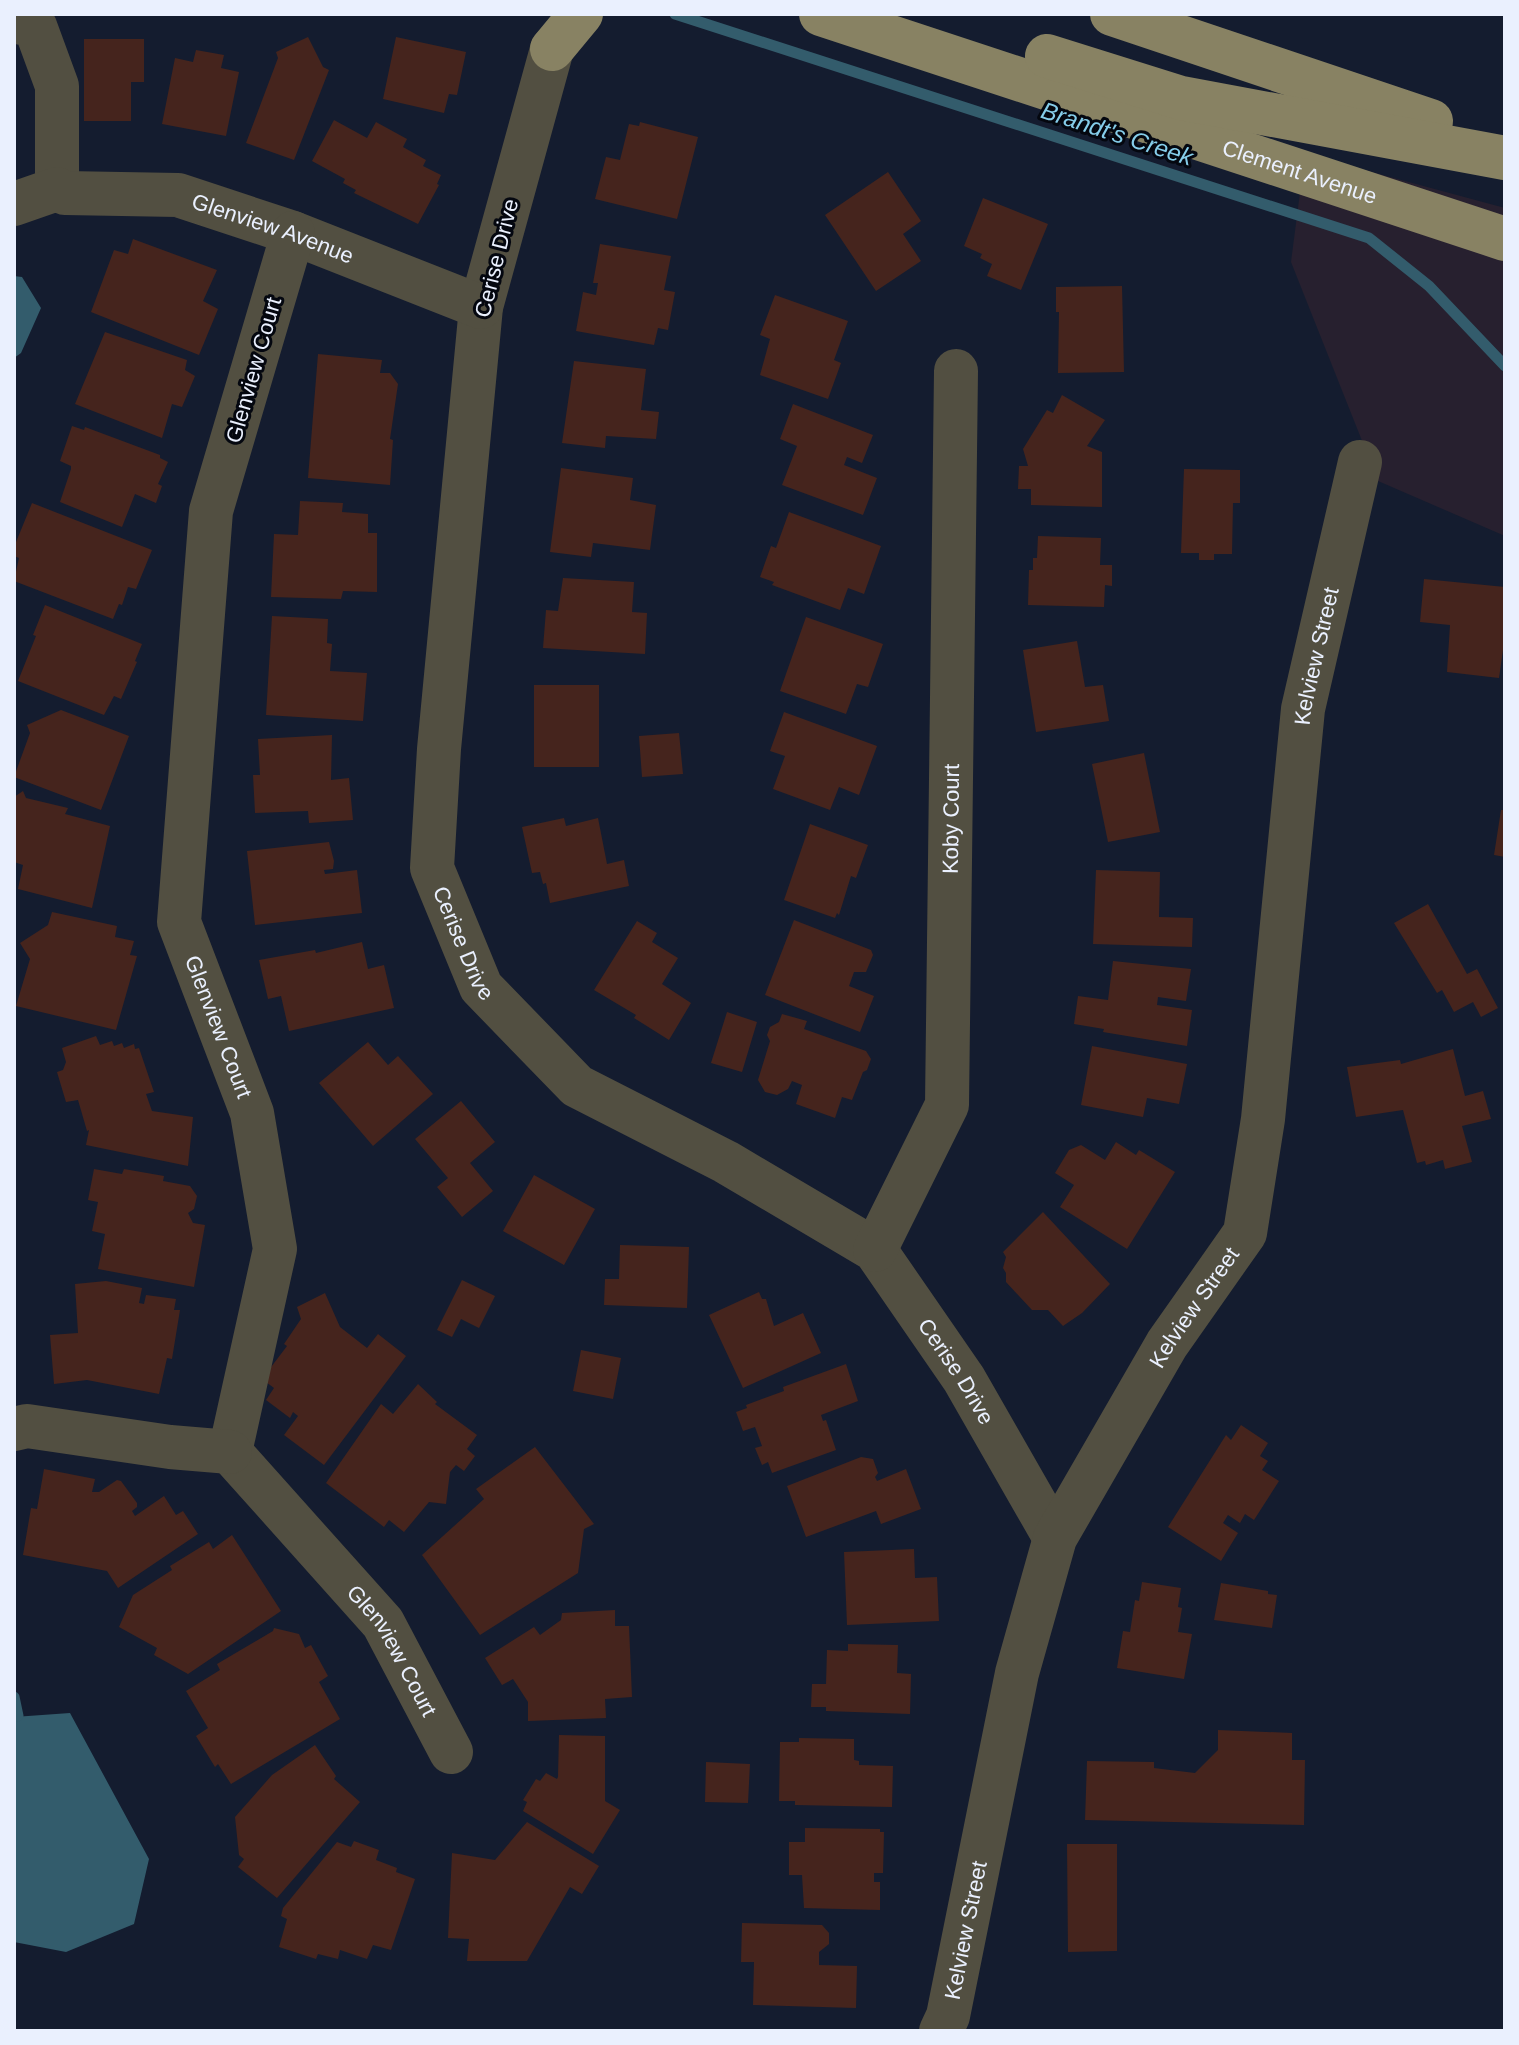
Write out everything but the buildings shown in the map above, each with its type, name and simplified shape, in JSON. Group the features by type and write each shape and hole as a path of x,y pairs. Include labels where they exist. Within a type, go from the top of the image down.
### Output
{"main road":[{"path":"556,31 581,14"},
{"name":"Clement Avenue","path":"821,14 1505,239"},
{"path":"916,14 1181,98 1505,158"},
{"path":"1112,14 1505,146"}],"street":[{"path":"14,21 35,26 57,86 57,189"},
{"name":"Cerise Drive","path":"556,31 481,307 439,749 432,868 481,987 577,1086 726,1162 875,1250 964,1379 1055,1538"},
{"name":"Glenview Avenue","path":"14,204 57,189 65,193 178,195 293,233 481,307"},
{"name":"Glenview Court","path":"293,233 211,511 179,922 252,1113 275,1249 230,1452 383,1623 451,1752"},
{"name":"Koby Court","path":"875,1250 947,1105 956,371"},
{"name":"Kelview Street","path":"941,2031 948,2016 1017,1673 1055,1538 1167,1344 1245,1233 1263,1119 1303,709 1360,462"},
{"path":"20,1428 230,1452"}],"shaded area":[{"path":"1305,154 1505,208 1505,536 1378,481 1291,262"}],"water":[{"path":"14,276 22,277 41,308 21,353 14,358"},
{"path":"70,1713 149,1859 134,1924 66,1952 14,1942 14,1717"}],"waterway":[{"name":"Brandt's Creek","path":"675,14 1369,238 1429,286 1505,366"},
{"path":"14,1697 18,1716"}]}
